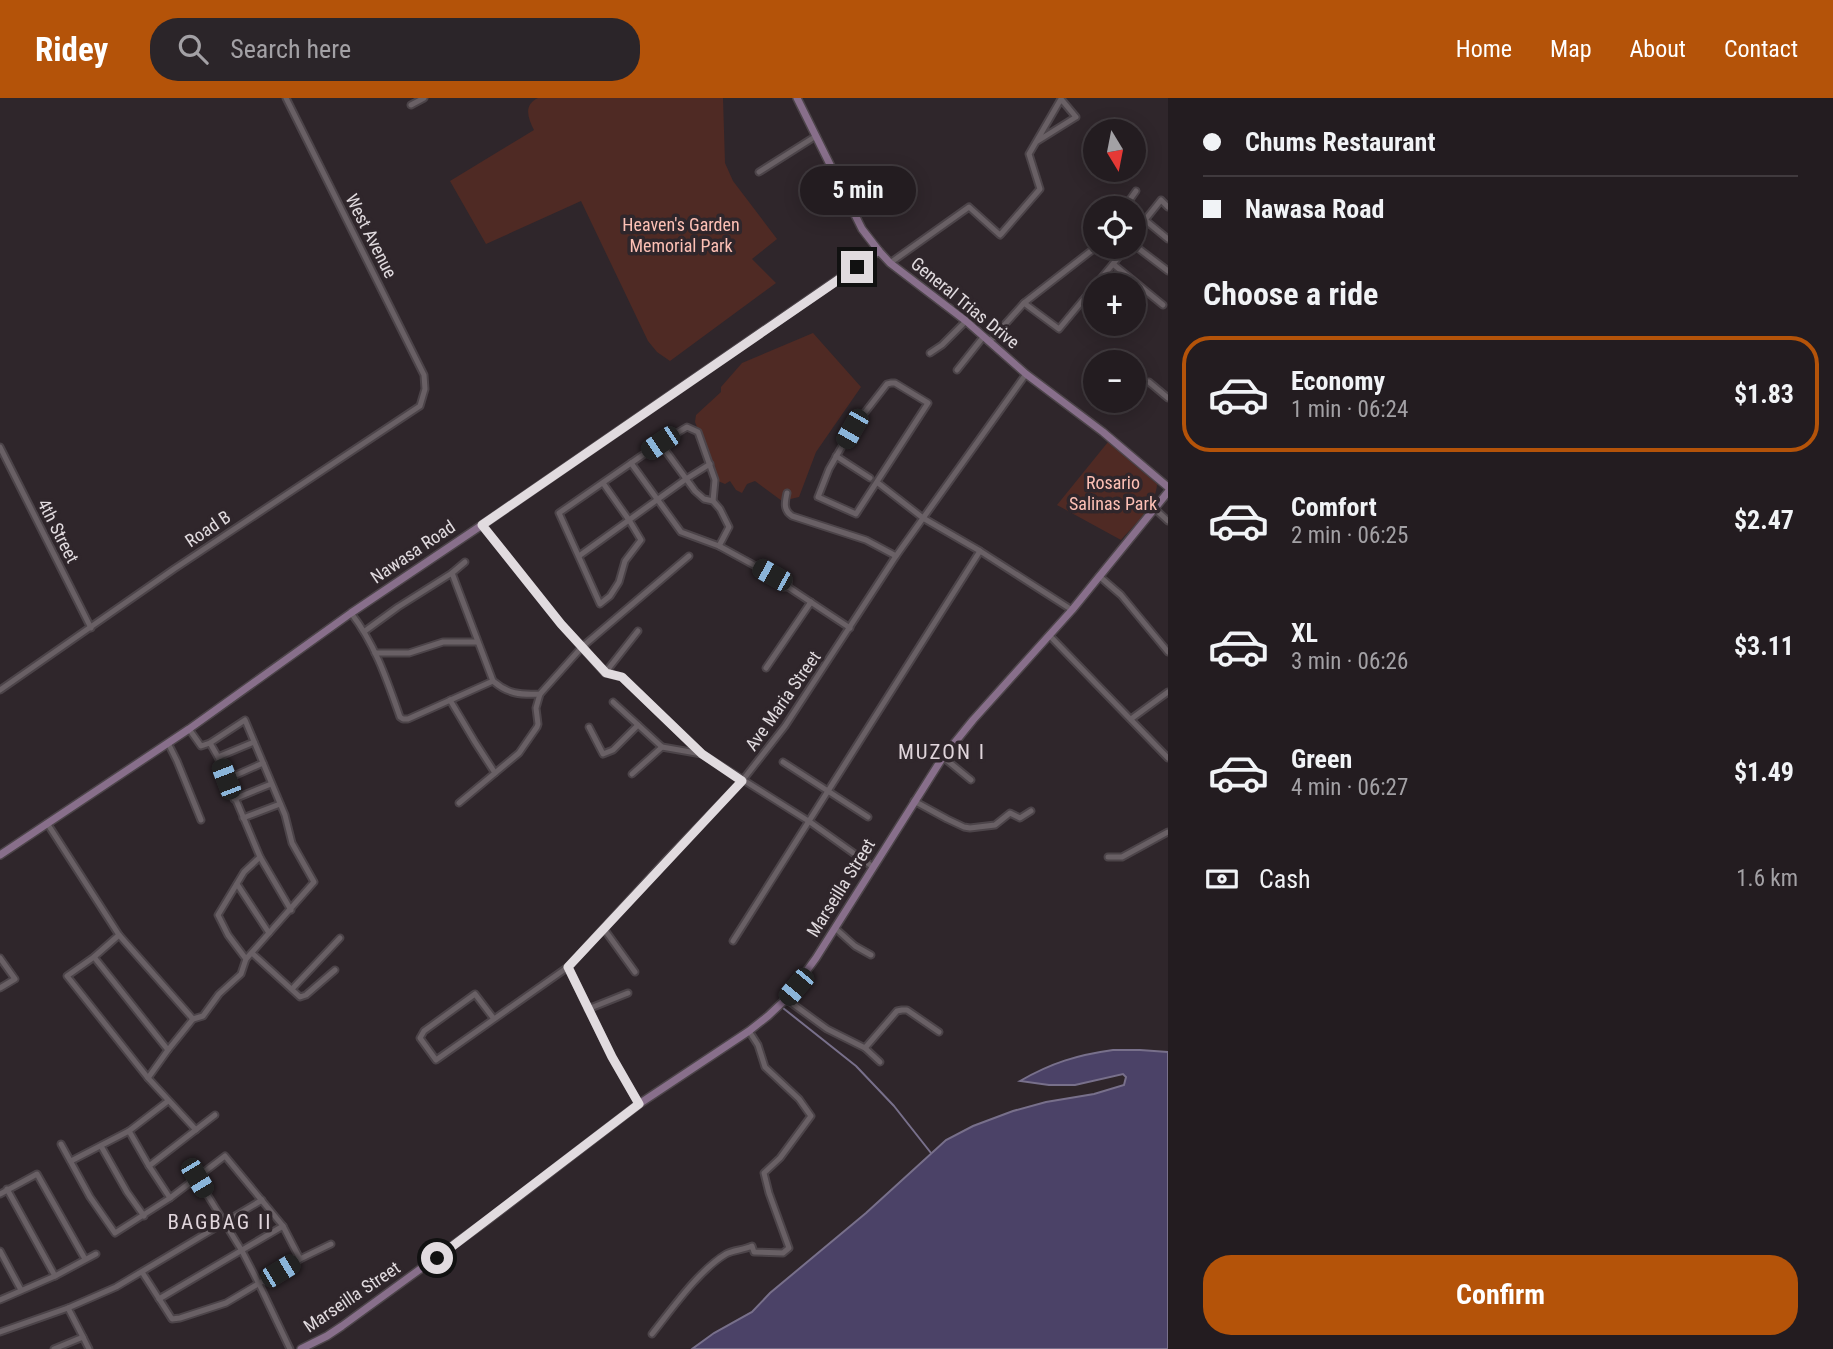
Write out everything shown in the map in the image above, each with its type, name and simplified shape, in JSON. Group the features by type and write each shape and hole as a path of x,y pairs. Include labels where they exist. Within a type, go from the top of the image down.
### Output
{"main road":[{"name":"General Trias Drive","path":"796,98 862,229 890,263 966,321 1026,374 1103,432 1168,487"},
{"name":"Nawasa Road","path":"0,855 168,743 351,612 482,525 879,251"},
{"name":"Marseilla Street","path":"301,1349 327,1336 437,1258 639,1104 748,1031 786,999 816,958 943,757 1072,610 1168,492"}],"street":[{"name":"West Avenue","path":"286,98 424,374 425,389"},
{"path":"411,105 424,98"},
{"path":"890,263 970,206 1000,235 1040,189 1029,155 1036,142 1042,131 1061,99 1076,117 1036,142"},
{"path":"759,172 816,136"},
{"path":"1132,196 1136,191"},
{"path":"1168,207 1161,200 1145,220 1168,239"},
{"path":"1146,254 1168,271"},
{"path":"957,370 1024,303 1083,257"},
{"path":"1024,303 1059,329 1117,259"},
{"path":"1113,264 1163,305"},
{"path":"930,353 966,321"},
{"name":"Ave Maria Street","path":"494,1019 475,995 424,1031 420,1038 436,1060 568,967 742,781 785,726 896,556 1026,374"},
{"path":"1149,382 1168,398"},
{"path":"895,383 927,402 856,514 818,497 836,456 852,429 887,384 895,383"},
{"name":"Road B","path":"0,690 174,569 420,406 425,389"},
{"path":"603,483 641,540 625,561 619,582 600,604 559,513 660,443 687,427 698,432 710,464 715,480 713,502"},
{"path":"660,443 695,491 720,509 729,527 719,546"},
{"name":"4th Street","path":"0,447 92,628"},
{"path":"836,456 870,478"},
{"path":"631,463 681,532 719,546 772,575 772,580 777,584 788,587 850,628"},
{"path":"579,556 710,464"},
{"path":"878,483 923,518 1072,610"},
{"path":"787,493 785,506 792,516 866,540 896,556"},
{"path":"1155,509 1168,522"},
{"path":"482,525 561,624 606,673 622,677 702,754 810,822 873,867"},
{"path":"733,941 980,551"},
{"path":"459,803 519,753 537,727 536,708 540,694 582,647 690,556"},
{"path":"365,631 465,562"},
{"path":"452,573 493,681 501,688 520,695 540,694"},
{"path":"1099,576 1121,595 1168,652"},
{"path":"766,668 811,602"},
{"path":"351,612 365,631 401,718 408,719 493,681"},
{"path":"606,673 638,631"},
{"path":"1049,635 1168,758"},
{"path":"375,653 418,652 443,642 477,642"},
{"path":"1131,719 1168,692"},
{"path":"450,700 495,773"},
{"path":"613,702 662,747 702,754"},
{"path":"149,1079 193,1018 203,1016 219,994 239,977 246,959 314,882 292,843 289,827 244,720 201,746 188,729"},
{"path":"589,727 603,754 613,750 638,725"},
{"path":"218,757 254,742"},
{"path":"168,743 201,820"},
{"path":"210,743 260,857 290,910"},
{"path":"632,774 662,747"},
{"path":"943,757 971,780"},
{"path":"783,762 868,817"},
{"path":"226,779 263,763"},
{"path":"234,799 271,784"},
{"path":"914,801 970,828 995,825 1010,813 1020,818 1031,811"},
{"path":"243,818 280,804"},
{"path":"47,823 119,935 193,1018"},
{"path":"1108,857 1122,857 1168,832"},
{"path":"246,959 228,935 218,915 244,872 260,857"},
{"path":"237,884 269,933"},
{"path":"835,928 855,946 872,955"},
{"path":"604,929 635,972"},
{"path":"119,935 67,976 149,1079 196,1130"},
{"path":"292,989 340,938"},
{"path":"251,953 300,997 335,970"},
{"path":"94,957 168,1050"},
{"path":"0,958 15,979 0,988"},
{"path":"568,967 612,1057 639,1104"},
{"path":"588,1009 628,993"},
{"path":"786,999 827,1029 864,1048 880,1062"},
{"path":"864,1048 897,1012 902,1010 907,1010 939,1032"},
{"path":"652,1334 714,1261 729,1251 752,1246 754,1252 783,1253 789,1248 764,1173 811,1116 799,1099 765,1068 758,1045 748,1031"},
{"path":"71,1161 129,1131 168,1101"},
{"path":"149,1166 215,1115"},
{"path":"129,1131 170,1198"},
{"path":"61,1144 90,1197 115,1233 170,1198 225,1156 283,1226 300,1259"},
{"path":"101,1146 144,1216"},
{"path":"0,1194 37,1174 85,1259"},
{"path":"197,1178 242,1251 290,1349"},
{"path":"7,1189 55,1276"},
{"path":"0,1332 68,1308 116,1287 262,1200"},
{"path":"159,1299 283,1226"},
{"path":"142,1272 172,1319 180,1318 226,1303 300,1259 331,1244"},
{"path":"0,1251 21,1290"},
{"path":"0,1300 55,1276 96,1254"},
{"path":"68,1308 89,1349"},
{"path":"54,1349 83,1337"}],"green space":[{"name":"Heaven's Garden Memorial Park","path":"538,98 723,98 725,163 733,181 777,239 752,259 776,283 670,361 648,341 581,201 486,244 450,181 534,130 529,108"},
{"path":"813,333 861,387 816,452 799,497 782,501 755,481 747,484 742,493 736,490 730,481 725,484 718,481 695,422 696,415 721,392 721,387 742,363"},
{"name":"Rosario Salinas Park","path":"1108,442 1157,484 1149,507 1121,540 1057,505"}],"shaded area":[{"path":"1113,1050 1168,1052 1168,1349 692,1349 752,1312 770,1293 866,1213 946,1140 973,1126 1013,1111 1124,1085 1126,1077 1123,1074 1075,1085 1020,1081 1065,1061"}],"waterway":[{"path":"783,1008 856,1066 894,1106 931,1153"}],"district":[{"name":"MUZON I","path":"942,752"},
{"name":"BAGBAG II","path":"220,1222"}],"route":[{"path":"437,1258 639,1104 612,1057 568,967 742,781 702,754 622,677 606,673 561,624 482,525 857,267"}]}
